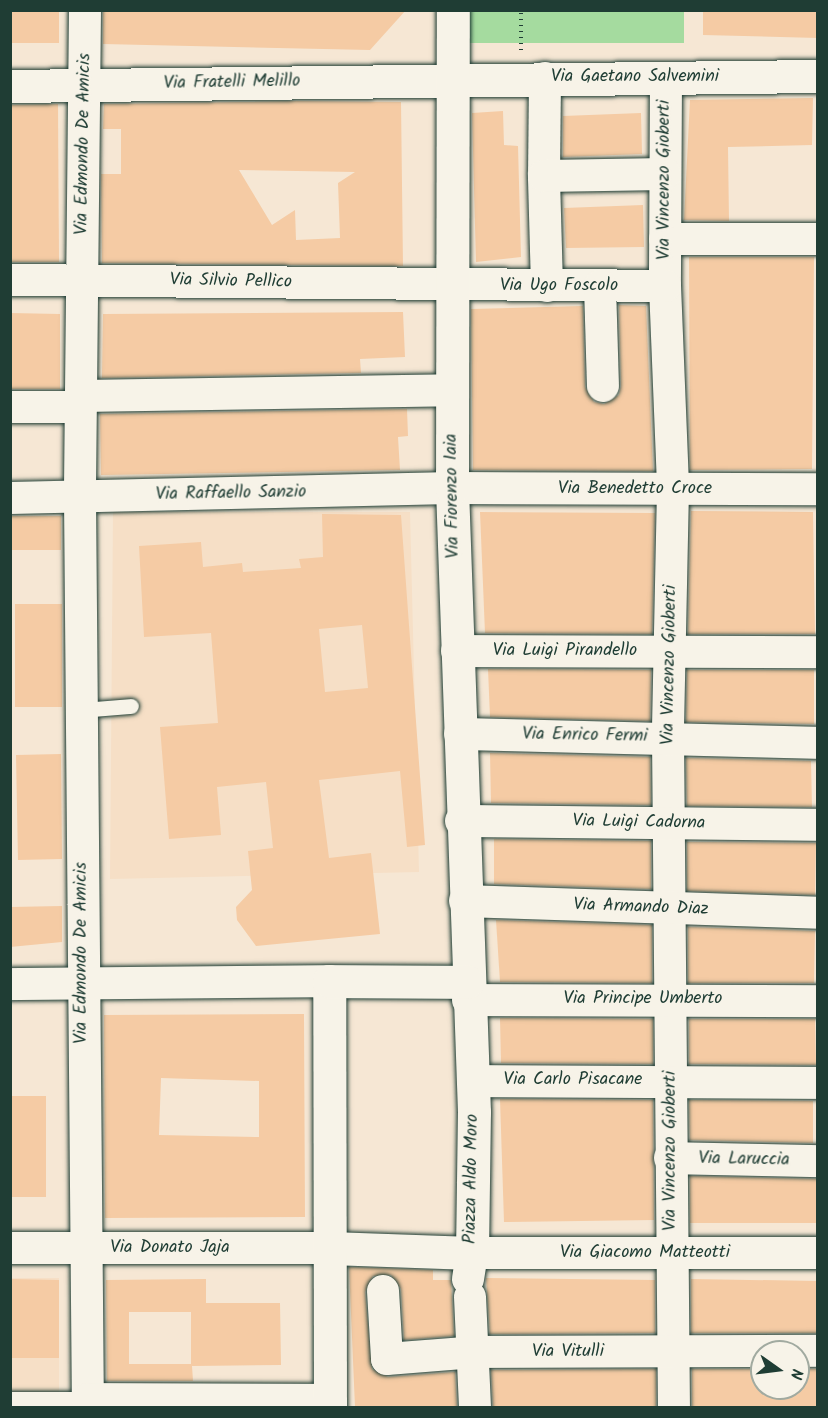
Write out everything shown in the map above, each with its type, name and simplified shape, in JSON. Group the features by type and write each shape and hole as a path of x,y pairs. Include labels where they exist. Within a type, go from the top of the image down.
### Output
{"street":[{"name":"Via Edmondo De Amicis","path":"85,10 80,498 82,983 88,1403"},
{"name":"Via Fiorenzo Iaia","path":"453,10 452,488 467,991"},
{"name":"Via Gaetano Salvemini","path":"453,78 818,76"},
{"name":"Via Fratelli Melillo","path":"10,86 453,78"},
{"path":"533,78 544,176 547,286"},
{"name":"Via Vincenzo Gioberti","path":"666,78 665,286 673,489 672,650 668,737 672,910 670,1158 674,1407"},
{"path":"544,176 665,174"},
{"path":"665,239 818,239"},
{"name":"Via Silvio Pellico","path":"10,280 83,279 452,287"},
{"path":"600,286 603,386"},
{"name":"Via Ugo Foscolo","path":"452,287 665,286"},
{"path":"10,407 81,401 452,390"},
{"name":"Via Benedetto Croce","path":"452,488 818,489"},
{"name":"Via Raffaello Sanzio","path":"10,498 452,488"},
{"name":"Via Luigi Pirandello","path":"457,651 818,652"},
{"name":"Via Enrico Fermi","path":"460,734 668,737 818,743"},
{"name":"Via Luigi Cadorna","path":"461,821 818,825"},
{"name":"Via Armando Diaz","path":"465,901 672,910 818,913"},
{"path":"88,1403 330,1404 329,981"},
{"path":"10,984 329,981 467,991"},
{"name":"Via Principe Umberto","path":"467,991 818,1001"},
{"name":"Piazza Aldo Moro","path":"330,1248 470,1276 472,1080 467,991"},
{"name":"Via Carlo Pisacane","path":"472,1080 670,1079 818,1083"},
{"name":"Via Laruccia","path":"670,1158 818,1161"},
{"name":"Via Donato Jaja","path":"10,1248 330,1248"},
{"name":"Via Giacomo Matteotti","path":"470,1276 672,1254 818,1253"},
{"path":"470,1276 476,1352 475,1407"},
{"name":"Via Vitulli","path":"383,1291 387,1359 476,1352 818,1351"}],"lane":[{"path":"81,710 131,706"},
{"path":"10,1399 88,1403"}],"path":[{"path":"521,10 533,78"}],"shaded area":[{"path":"113,512 410,512 419,872 110,879"},
{"path":"11,1278 59,1278 59,1407 11,1408"}],"green space":[{"path":"465,11 684,11 684,43 465,43"}],"building":[{"path":"10,10 59,10 59,43 10,43"},
{"path":"103,10 406,10 370,50 103,44"},
{"path":"703,10 818,10 818,38 703,35"},
{"path":"813,98 812,145 728,147 729,221 684,220 690,100"},
{"path":"401,102 403,266 102,263 101,174 121,174 121,129 103,129 104,104","holes":["239,170 355,172 338,183 340,238 296,240 295,210 272,225"]},
{"path":"58,104 59,262 10,262 10,105"},
{"path":"503,111 504,145 518,146 521,257 476,262 472,113"},
{"path":"641,113 642,154 563,157 563,116"},
{"path":"643,205 644,247 566,248 564,208"},
{"path":"689,257 814,257 812,469 690,470"},
{"path":"619,305 646,306 653,471 473,470 471,309 583,306 585,387 594,402 604,404 619,395 621,386"},
{"path":"403,312 405,357 360,359 361,373 102,378 103,314"},
{"path":"10,313 60,314 60,389 10,389"},
{"path":"407,409 408,436 398,437 400,470 101,475 100,414"},
{"path":"691,511 813,512 815,634 688,634"},
{"path":"480,512 655,513 652,634 485,633"},
{"path":"322,514 401,515 425,845 407,847 400,771 319,780 329,858 371,853 380,934 256,946 237,920 236,907 252,890 248,851 273,848 266,782 217,787 221,835 169,839 160,727 218,723 211,633 144,637 139,546 201,542 203,567 242,563 243,572 301,568 299,559 323,557","holes":["362,625 368,688 325,692 319,629"]},
{"path":"10,516 61,516 61,550 10,550"},
{"path":"15,604 62,604 62,707 15,707"},
{"path":"488,669 651,670 650,721 490,717"},
{"path":"687,670 814,670 814,724 686,722"},
{"path":"490,753 650,757 651,805 491,803"},
{"path":"61,754 62,859 18,860 16,755"},
{"path":"686,758 811,761 812,807 687,806"},
{"path":"494,839 651,841 651,889 494,884"},
{"path":"687,842 816,843 815,895 687,891"},
{"path":"62,906 62,942 10,947 10,907"},
{"path":"496,920 652,925 652,983 500,982"},
{"path":"688,927 815,931 814,983 688,983"},
{"path":"304,1014 305,1217 105,1218 104,1015","holes":["161,1078 259,1081 259,1137 159,1135"]},
{"path":"500,1018 653,1019 653,1064 501,1063"},
{"path":"689,1019 815,1019 816,1065 689,1064"},
{"path":"10,1096 46,1096 46,1197 10,1197"},
{"path":"500,1099 653,1100 654,1220 504,1222"},
{"path":"689,1100 813,1101 813,1143 690,1140"},
{"path":"690,1176 818,1179 818,1223 690,1223"},
{"path":"349,1267 433,1270 433,1280 451,1280 454,1336 404,1340 401,1289 391,1275 373,1276 365,1292 372,1369 388,1377 455,1372 457,1407 355,1407"},
{"path":"486,1278 655,1280 655,1333 490,1334"},
{"path":"10,1279 59,1280 59,1358 10,1358"},
{"path":"206,1279 206,1303 280,1303 281,1365 192,1366 193,1381 107,1381 106,1280","holes":["129,1312 191,1312 191,1364 129,1364"]},
{"path":"691,1279 818,1281 818,1333 691,1333"},
{"path":"656,1369 656,1407 493,1407 491,1370"},
{"path":"692,1369 750,1369 750,1400 810,1400 810,1369 818,1369 818,1407 692,1407"}]}
